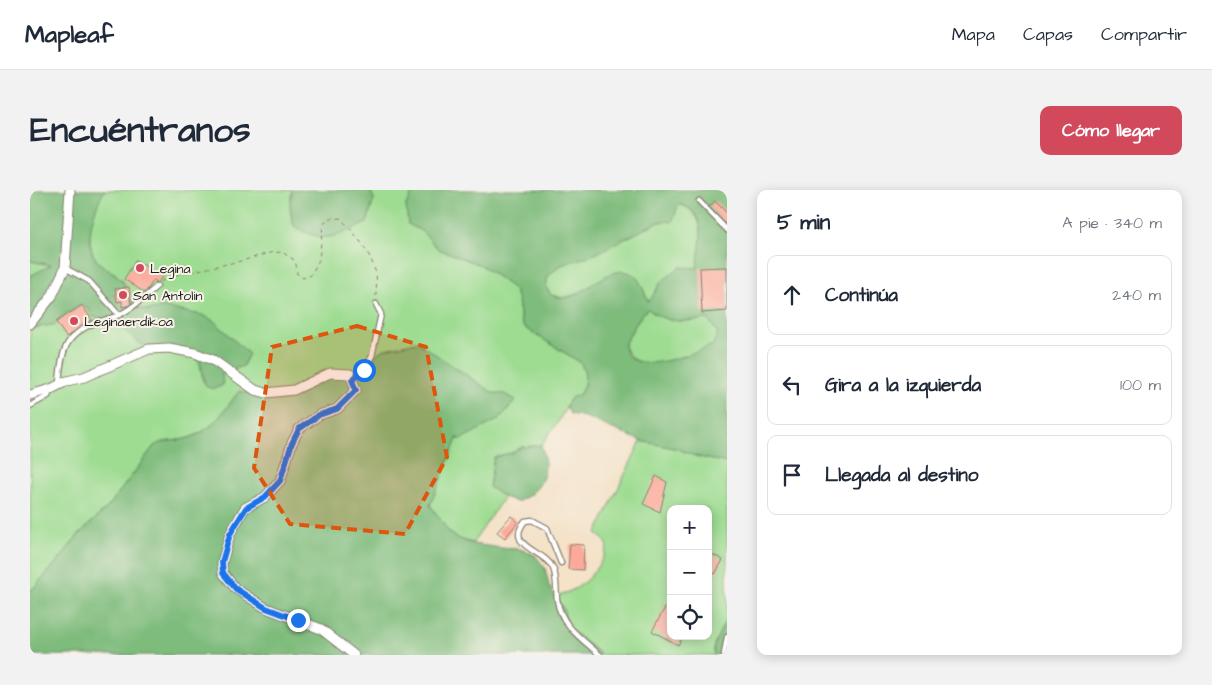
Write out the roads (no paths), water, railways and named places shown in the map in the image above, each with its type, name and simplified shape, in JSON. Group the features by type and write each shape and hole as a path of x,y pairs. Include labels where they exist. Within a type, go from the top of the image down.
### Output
{"street":[{"path":"30,324 52,296 65,268 70,190"},
{"path":"30,395 51,389 67,380 84,377 149,348 169,348 195,353 214,360 255,390 266,393 294,390 330,373 350,374 356,390 337,409 319,415 299,429 292,443 280,481 265,497 246,508 230,534 222,562 223,573 236,589 266,608 322,629 354,655"}],"lane":[{"path":"699,201 727,230"},
{"path":"65,268 89,281 119,315"},
{"path":"59,384 64,349 71,337 93,324 119,315 136,305 157,286"},
{"path":"352,380 364,370 372,356 381,314 376,304"},
{"path":"30,406 48,396 51,389"},
{"path":"561,563 548,528 533,520 526,520 519,529 519,537 553,567 557,601 564,620 572,630 600,655"},
{"path":"724,655 727,637"}],"place":[{"name":"Legina","path":"140,268"},
{"name":"San Antolin","path":"123,295"},
{"name":"Leginaerdikoa","path":"74,321"}]}
